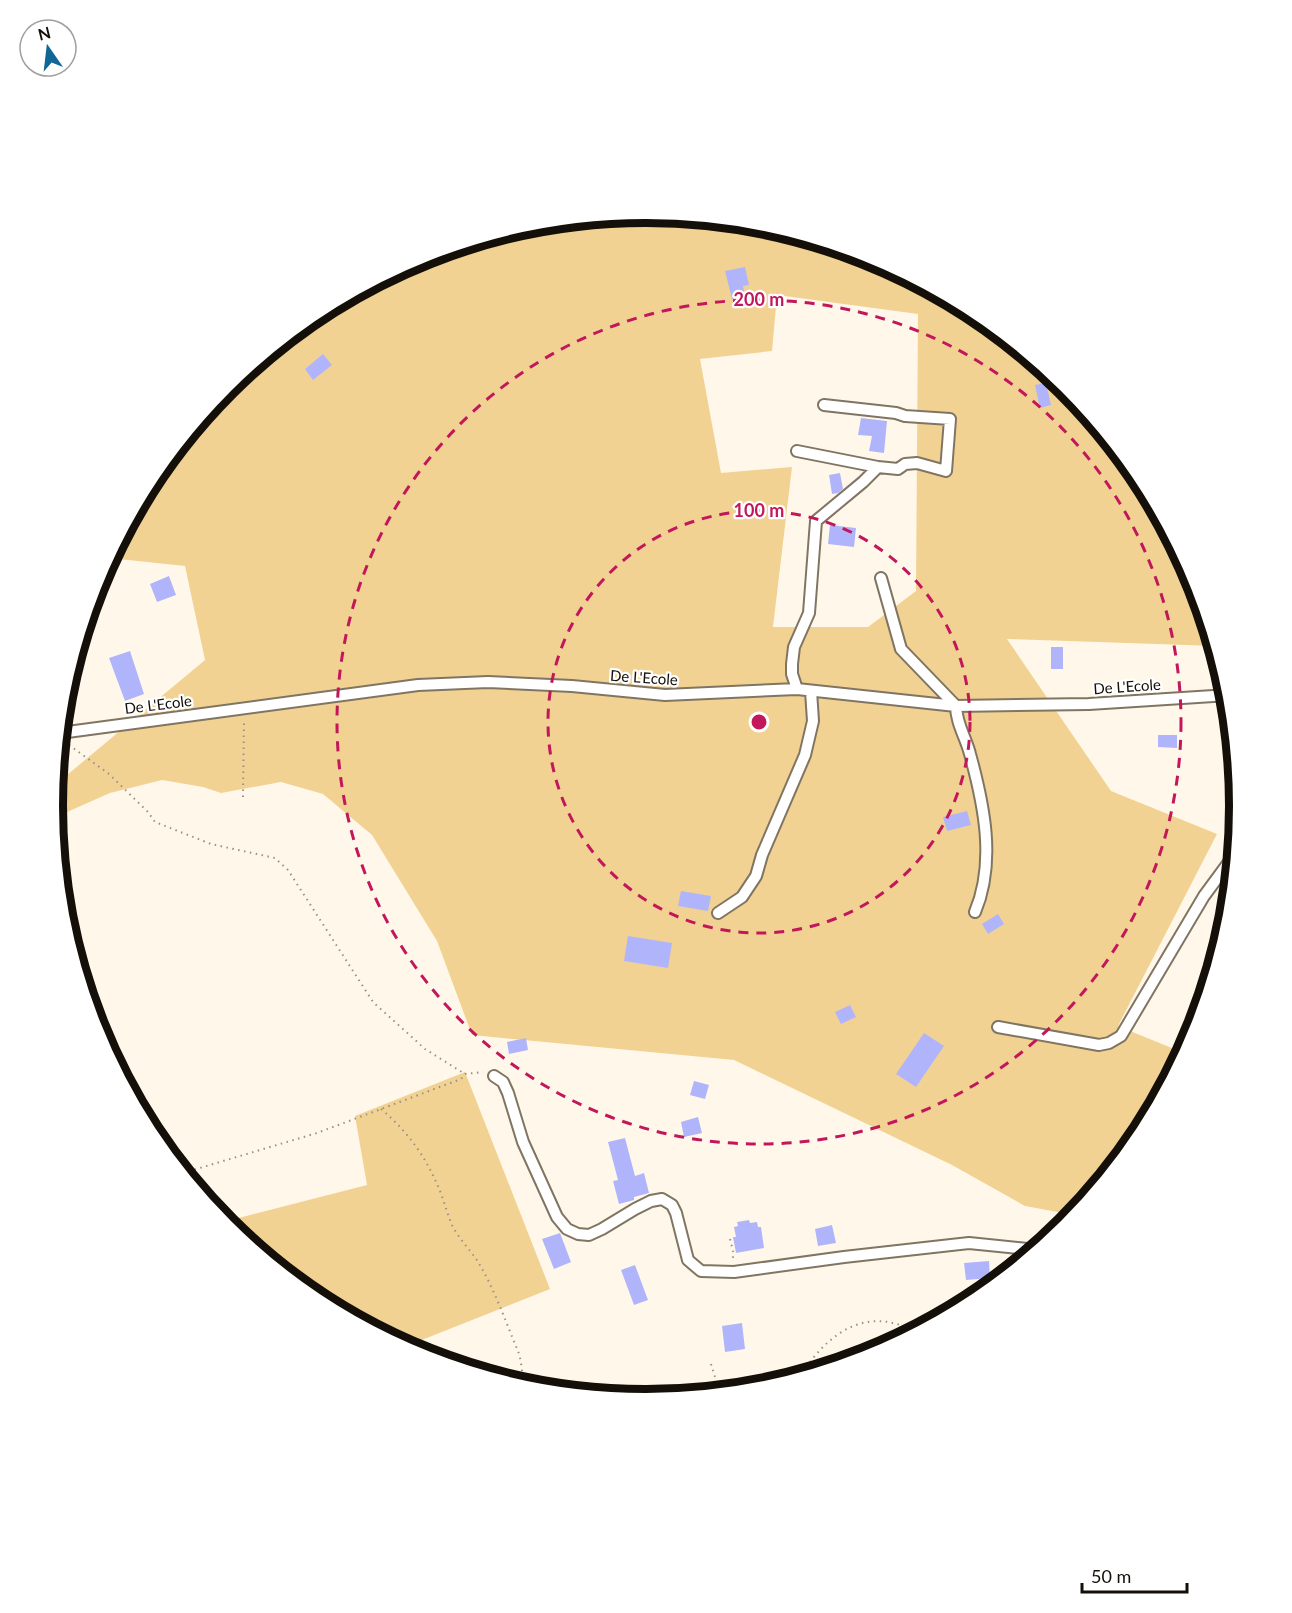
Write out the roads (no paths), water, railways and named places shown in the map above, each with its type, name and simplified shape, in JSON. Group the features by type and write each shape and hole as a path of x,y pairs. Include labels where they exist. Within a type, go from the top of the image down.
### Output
{"street":[{"path":"797,451 878,467 898,469 905,464 916,463 946,471 950,418 905,416 824,405"},
{"path":"797,689 792,674 792,664 794,647 809,613 816,521 878,467"},
{"path":"881,578 901,649 956,706 956,714 970,752 985,819 986,849 981,899 975,912"},
{"name":"De L'Ecole","path":"68,732 418,685 488,682 572,686 665,695 797,689 956,706 1089,704 1218,696"},
{"path":"718,913 742,897 756,876 762,855 805,754 813,721 810,691"},
{"path":"998,1027 1099,1045 1109,1043 1121,1036 1204,896 1226,867"},
{"path":"494,1076 503,1082 531,1162 557,1217 567,1229 589,1235 635,1209 662,1199 672,1205 676,1213 688,1260 701,1270 724,1272 969,1243 1025,1249"}]}
